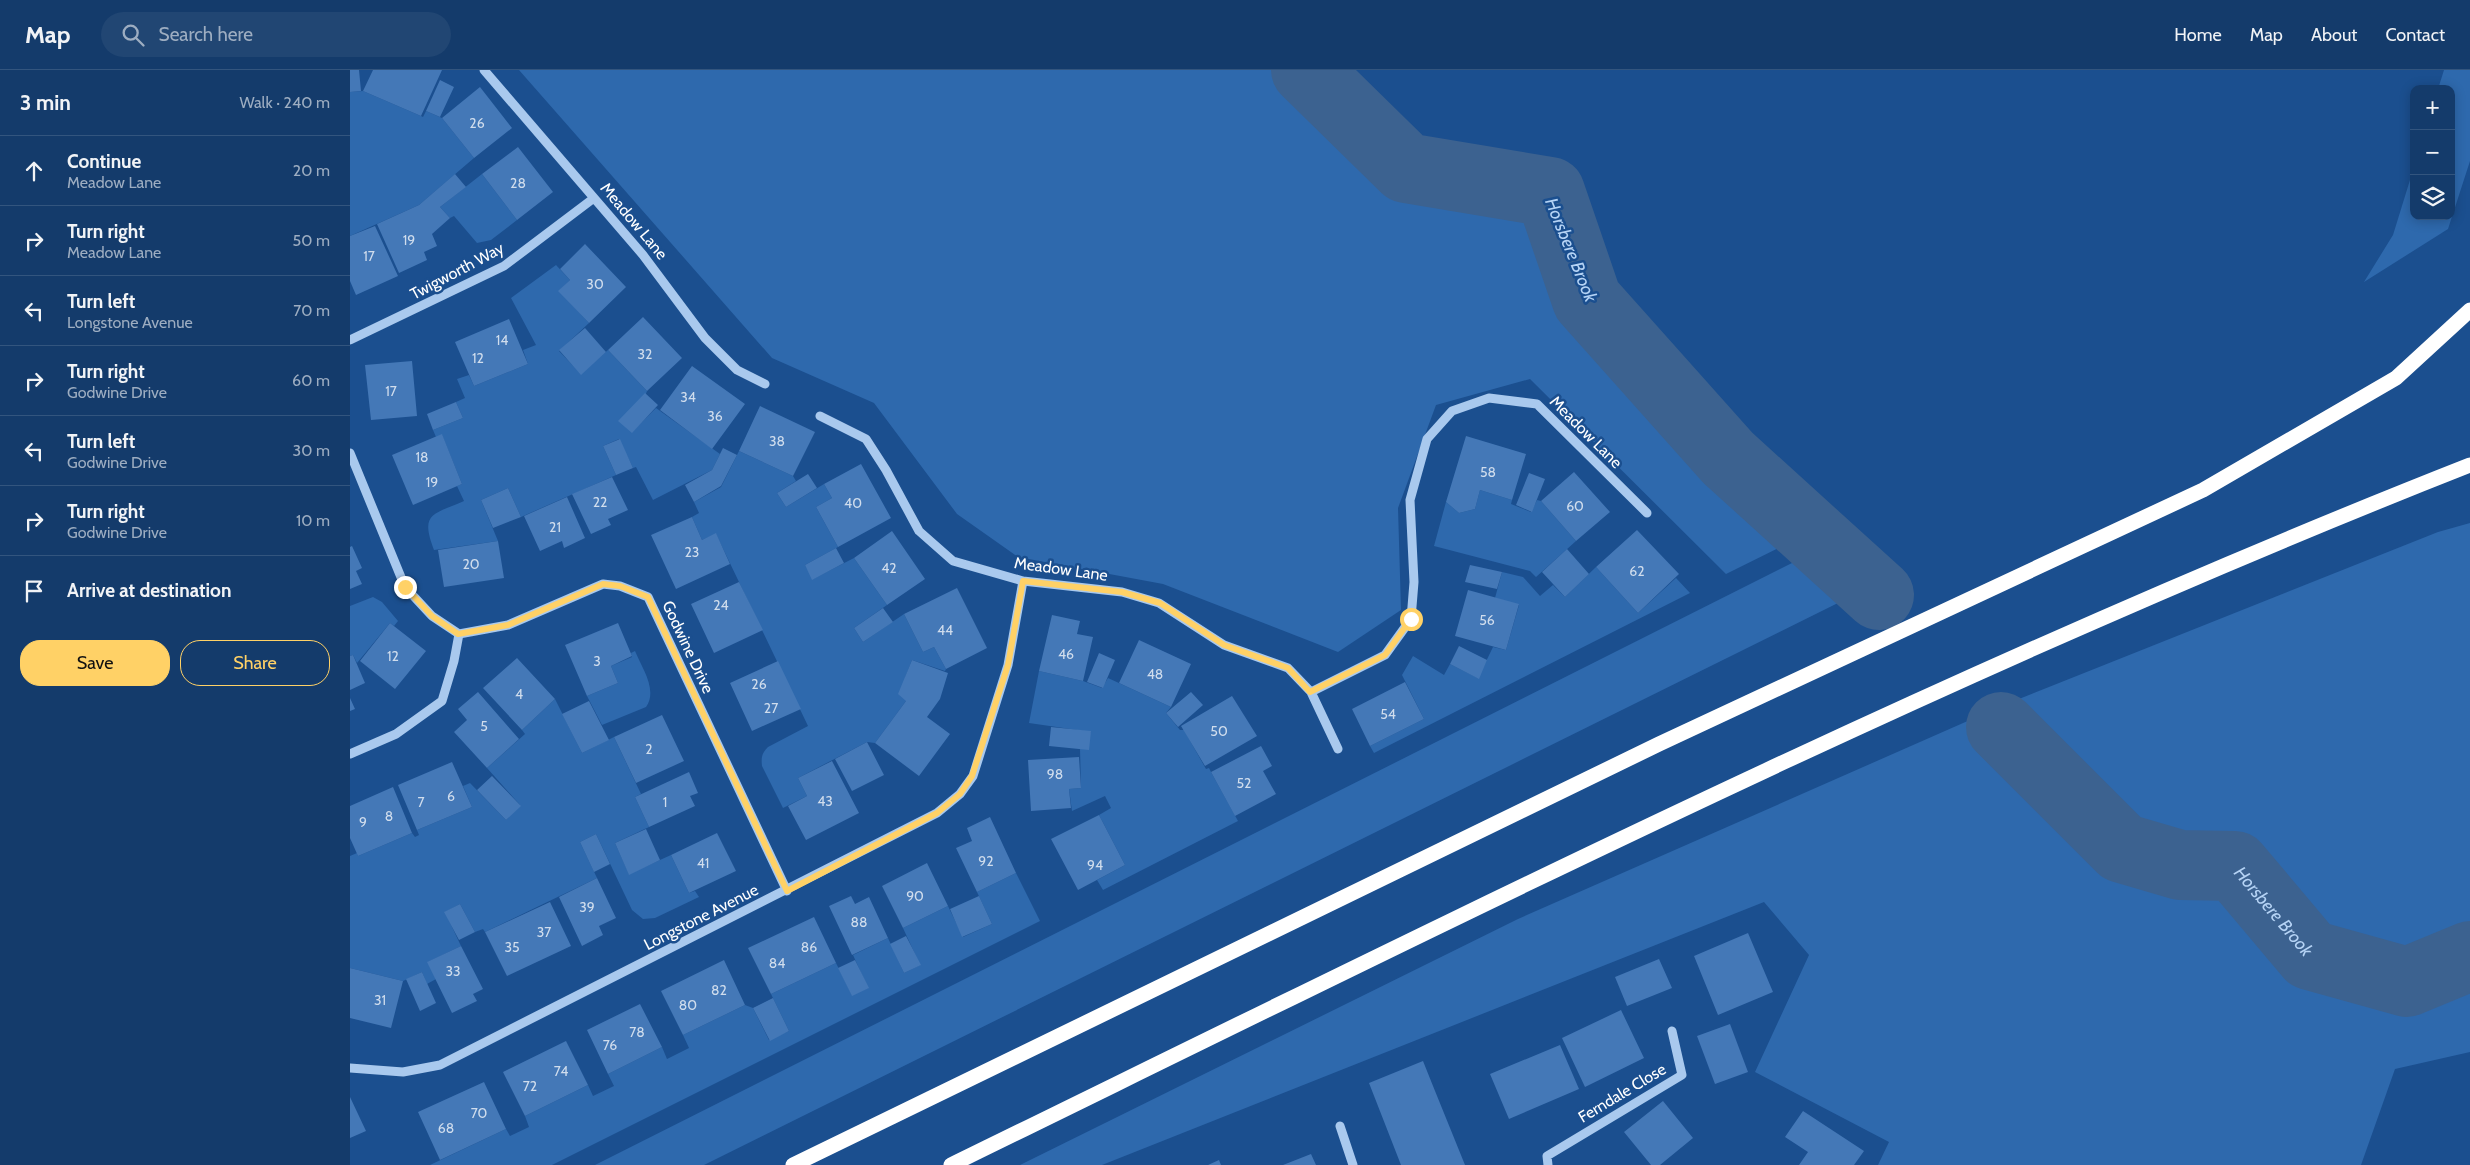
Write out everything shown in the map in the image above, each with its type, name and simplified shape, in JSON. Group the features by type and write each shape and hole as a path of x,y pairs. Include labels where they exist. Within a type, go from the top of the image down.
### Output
{"highway":[{"path":"794,1165 1650,748 2203,490 2396,378 2470,310"},
{"path":"951,1165 1738,782 2112,615 2376,502 2470,465"}],"street":[{"name":"Meadow Lane","path":"484,70 643,255 705,338 737,370 766,384"},
{"name":"Twigworth Way","path":"350,340 504,266 594,198"},
{"name":"Meadow Lane","path":"1310,692 1385,655 1411,619 1414,582 1410,500 1427,439 1452,411 1489,398 1537,404 1647,513"},
{"name":"Meadow Lane","path":"820,416 866,439 886,470 919,531 953,561 1023,581 1122,592 1160,603 1224,645 1288,668 1310,692 1338,749"},
{"path":"350,453 405,587 432,616 458,634 454,661 442,701 396,734 350,754"},
{"name":"Longstone Avenue","path":"350,1068 402,1072 440,1065 787,891 937,813 960,794 972,776 1008,665 1023,581"},
{"name":"Godwine Drive","path":"458,634 508,625 603,584 620,586 648,597 787,891"},
{"name":"Ferndale Close","path":"1548,1165 1547,1156 1682,1075 1672,1032"},
{"path":"1340,1126 1353,1165"}],"shaded area":[{"path":"519,70 1306,70 1406,168 1550,192 1587,300 1809,533 1726,574 1530,379 1436,405 1398,508 1401,610 1338,652 1163,584 1018,557 957,514 874,403 772,358"},
{"path":"2444,70 2470,70 2470,161 2455,207 2455,85 2439,85"},
{"path":"363,91 423,117 426,111 442,118 474,158 419,205 350,236 350,92"},
{"path":"482,174 517,220 491,240 477,243 454,216 450,218 440,207"},
{"path":"2410,180 2410,220 2451,220 2448,229 2364,282 2393,235"},
{"path":"556,265 570,280 559,291 589,323 559,351 581,374 608,350 647,391 632,432 656,408 720,454 712,470 653,500 636,467 633,468 619,439 603,446 616,475 521,517 508,488 481,500 498,541 434,550 428,529 432,517 444,509 464,501 457,486 462,484 442,435 436,437 433,430 463,418 456,402 465,398 457,379 469,375 474,386 528,364 523,350 536,345 511,298"},
{"path":"739,451 793,476 796,481 777,493 786,507 824,484 832,498 816,507 838,547 805,565 813,579 854,558 887,605 854,628 863,642 904,614 923,652 934,647 946,669 945,671 912,660 905,678 906,701 875,743 867,742 798,778 807,796 783,808 762,766 762,755 768,747 808,726 716,534 702,540 692,517 699,513 694,502 721,487"},
{"path":"1480,490 1512,500 1511,504 1531,512 1537,500 1541,501 1576,541 1536,577 1530,571 1434,546 1446,502 1459,513 1475,509"},
{"path":"2470,523 2470,1052 2395,1069 2361,1165 1878,1165 1889,1142 1755,1072 1809,955 1764,902 1102,1165 1020,1165 1518,919 2004,705 2438,532"},
{"path":"1804,557 1844,600 704,1165 595,1165"},
{"path":"1596,567 1638,613 1676,578 1690,593 1374,753 1370,746 1424,719 1402,675 1413,656 1444,675 1450,664 1478,678 1493,647 1506,650 1519,605 1495,598 1502,572 1523,577 1540,596 1553,585 1565,597"},
{"path":"373,597 382,602 398,621 394,626 390,623 357,663 353,655 350,656 350,606"},
{"path":"635,651 650,686 649,700 646,707 602,725 587,696 618,683 611,666 632,657 631,653"},
{"path":"1039,671 1083,681 1102,688 1108,678 1171,707 1166,713 1180,730 1184,730 1206,769 1209,768 1238,821 1103,890 1097,880 1125,865 1099,815 1111,808 1105,796 1072,811 1069,789 1081,788 1080,749 1091,732 1029,723"},
{"path":"555,699 582,753 614,737 641,794 635,797 649,827 615,843 629,874 671,855 689,893 695,891 699,897 655,918 643,919 632,910 596,834 580,842 597,878 485,932 483,929 475,932 460,904 445,912 461,946 428,962 436,979 427,984 422,972 403,981 350,968 350,856 357,853 358,856 412,833 415,837 419,835 417,830 472,807 463,786 470,783 506,820 520,805 487,768 525,734 522,730"},
{"path":"1016,873 1040,921 552,1165 430,1165 506,1129 510,1136 529,1127 525,1116 588,1085 593,1096 614,1086 608,1074 662,1047 667,1059 689,1048 683,1035 745,1005 753,1008 769,1040 789,1031 771,994 836,963 852,995 868,988 853,955 888,938 904,973 920,965 903,928 948,906 963,937 992,924 977,892"}],"building":[{"path":"350,70 359,70 361,91 350,92"},
{"path":"373,70 442,70 421,116 363,91"},
{"path":"440,80 454,87 440,117 426,111"},
{"path":"480,87 512,128 474,158 442,118"},
{"path":"518,147 553,192 517,220 482,174"},
{"path":"455,174 466,187 440,207 450,218 432,234 437,246 424,252 427,260 399,273 377,224 419,205"},
{"path":"375,226 398,276 356,295 350,281 350,236"},
{"path":"585,244 626,287 589,323 558,291 570,280 560,269"},
{"path":"643,317 682,358 647,391 608,350"},
{"path":"509,319 528,364 474,386 455,342"},
{"path":"585,328 606,352 581,375 559,350"},
{"path":"412,361 417,416 371,420 365,365"},
{"path":"692,366 745,404 712,449 660,410"},
{"path":"645,393 658,405 632,433 618,421"},
{"path":"456,402 463,418 433,430 427,414"},
{"path":"760,406 815,432 793,476 739,451"},
{"path":"442,434 462,484 413,505 392,455"},
{"path":"1466,436 1526,454 1512,500 1480,490 1475,509 1459,513 1446,502"},
{"path":"620,439 633,468 616,475 603,446"},
{"path":"723,448 737,455 721,486 694,502 685,485 712,470"},
{"path":"861,464 891,518 838,547 816,507 832,498 824,484"},
{"path":"1574,472 1610,512 1576,541 1541,501"},
{"path":"1529,473 1545,479 1532,512 1516,505"},
{"path":"808,474 817,488 786,507 777,493"},
{"path":"612,477 628,510 608,519 611,525 591,534 572,494"},
{"path":"508,488 521,517 493,528 481,500"},
{"path":"567,497 585,538 564,548 562,541 540,551 524,516"},
{"path":"692,517 702,540 716,533 730,564 676,589 651,535"},
{"path":"1637,530 1679,574 1638,613 1596,567"},
{"path":"892,531 925,579 887,605 854,558"},
{"path":"498,541 504,578 444,587 438,550"},
{"path":"352,546 362,568 356,571 362,584 350,589 350,547"},
{"path":"836,548 844,563 812,580 805,565"},
{"path":"1567,549 1589,574 1565,597 1542,572"},
{"path":"1470,565 1502,572 1497,589 1465,582"},
{"path":"739,582 763,630 714,653 691,604"},
{"path":"957,588 987,648 946,669 934,647 923,652 904,614"},
{"path":"1468,590 1519,604 1506,650 1455,636"},
{"path":"883,608 893,622 863,642 854,628"},
{"path":"1052,615 1080,621 1077,634 1093,637 1083,681 1039,671"},
{"path":"390,623 426,651 395,689 360,661"},
{"path":"618,623 632,656 611,666 618,683 587,696 565,645"},
{"path":"1139,640 1191,664 1171,707 1119,683"},
{"path":"1459,646 1487,660 1479,679 1450,664"},
{"path":"1099,653 1115,660 1103,688 1087,682"},
{"path":"353,655 365,683 350,690 350,656"},
{"path":"517,658 555,699 522,730 483,688"},
{"path":"912,660 948,673 940,699 927,717 950,734 919,776 875,743 906,701 898,694"},
{"path":"778,661 801,709 752,731 730,683"},
{"path":"1405,682 1424,719 1370,746 1352,709"},
{"path":"478,692 519,739 487,768 454,732 467,720 458,709"},
{"path":"1191,692 1203,705 1178,727 1166,713"},
{"path":"1232,696 1257,736 1205,766 1181,726"},
{"path":"350,698 355,709 350,711"},
{"path":"589,701 609,740 582,753 562,714"},
{"path":"662,715 684,761 636,783 614,737"},
{"path":"1051,727 1091,731 1089,750 1049,746"},
{"path":"867,742 884,775 852,791 835,759"},
{"path":"1261,746 1272,766 1263,771 1276,794 1235,816 1211,772"},
{"path":"1079,757 1081,788 1069,789 1071,808 1031,811 1028,760"},
{"path":"832,761 859,813 806,840 788,806 807,796 798,778"},
{"path":"452,762 472,807 417,830 398,785"},
{"path":"689,772 698,793 690,796 695,806 649,827 635,797"},
{"path":"492,776 521,806 506,820 477,790"},
{"path":"393,787 412,833 358,856 350,838 350,806"},
{"path":"1099,815 1125,865 1078,890 1051,839"},
{"path":"990,817 1016,873 977,892 956,848 972,841 967,828"},
{"path":"646,829 660,860 629,875 615,843"},
{"path":"717,833 736,871 689,893 671,855"},
{"path":"596,834 610,864 594,872 580,842"},
{"path":"927,863 948,906 903,928 882,886"},
{"path":"597,878 616,918 599,926 603,935 582,946 559,897"},
{"path":"851,896 855,904 869,897 888,938 852,955 829,906"},
{"path":"979,896 992,924 962,937 950,909"},
{"path":"550,902 571,946 507,976 485,932"},
{"path":"460,904 475,932 459,940 444,912"},
{"path":"814,917 836,963 771,994 748,948"},
{"path":"1748,933 1773,992 1718,1015 1694,956"},
{"path":"906,936 921,965 904,973 890,944"},
{"path":"461,946 483,989 473,994 477,1001 452,1013 427,962"},
{"path":"1659,959 1672,988 1627,1006 1615,977"},
{"path":"724,960 745,1005 683,1035 661,991"},
{"path":"855,960 869,988 852,996 838,968"},
{"path":"350,968 403,981 391,1028 350,1018"},
{"path":"422,972 436,1003 420,1011 406,979"},
{"path":"773,998 789,1031 770,1041 753,1008"},
{"path":"640,1004 662,1047 608,1074 587,1030"},
{"path":"1621,1010 1644,1058 1585,1087 1562,1038"},
{"path":"1730,1024 1748,1072 1715,1084 1697,1036"},
{"path":"566,1041 588,1085 525,1116 503,1072"},
{"path":"1560,1045 1579,1089 1509,1119 1490,1074"},
{"path":"1423,1061 1465,1165 1401,1165 1369,1083"},
{"path":"484,1082 506,1129 440,1160 418,1112"},
{"path":"350,1097 366,1131 350,1138"},
{"path":"1663,1101 1693,1138 1660,1165 1651,1165 1624,1132"},
{"path":"1803,1111 1864,1151 1854,1165 1799,1165 1808,1152 1785,1137"},
{"path":"1311,1154 1316,1165 1283,1165"},
{"path":"1219,1160 1221,1165 1208,1165"}],"waterway":[{"name":"Horsbere Brook","path":"1306,70 1406,168 1550,192 1587,300 1728,458 1879,595"},
{"name":"Horsbere Brook","path":"2001,727 2122,848 2180,865 2235,866 2310,955 2407,982 2470,956"}],"route":[{"path":"405,587 432,616 458,634 508,625 603,584 620,586 648,597 787,891 937,813 960,794 972,776 1008,665 1023,581 1122,592 1160,603 1224,645 1288,668 1310,692 1385,655 1411,619"}]}
